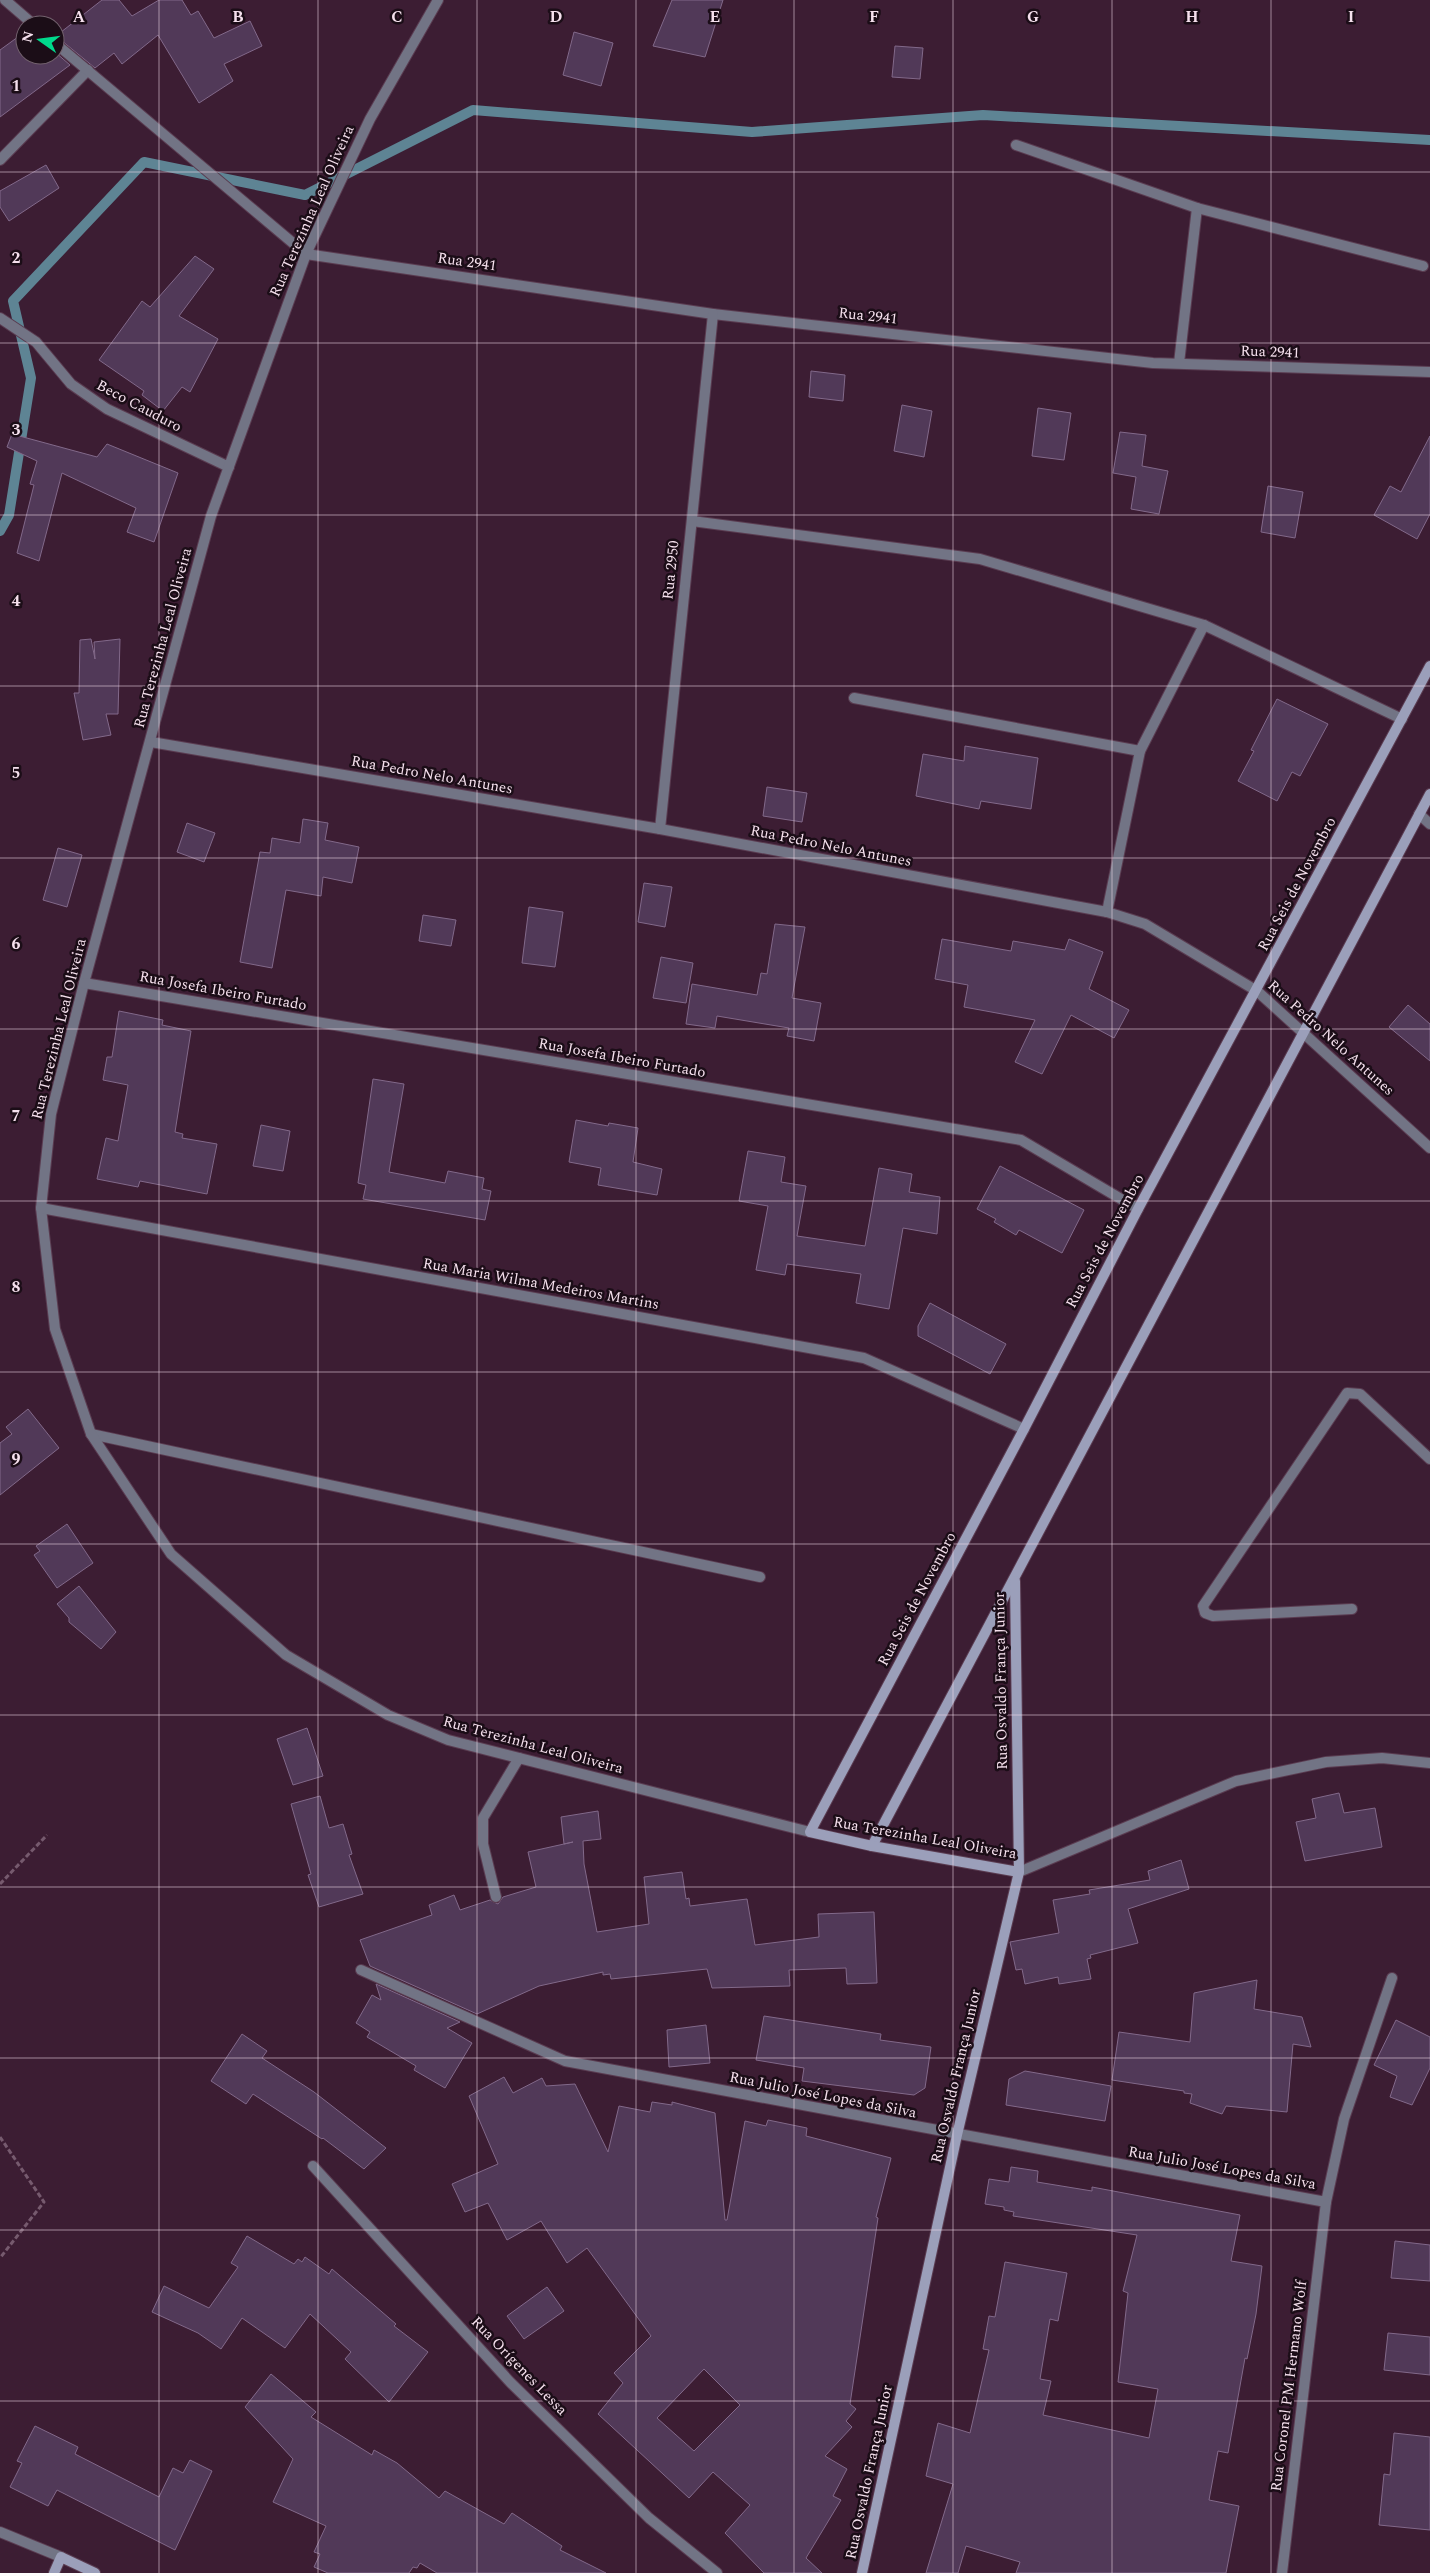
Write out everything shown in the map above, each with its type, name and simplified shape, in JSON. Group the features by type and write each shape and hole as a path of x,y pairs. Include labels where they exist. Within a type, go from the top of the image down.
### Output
{"street":[{"name":"Rua Terezinha Leal Oliveira","path":"438,0 370,120 306,254 211,516 84,983 51,1114 41,1208 55,1329 91,1434 171,1554 286,1655 388,1715 448,1740 810,1832 872,1846 1019,1872 1236,1781 1326,1762 1382,1758 1430,1764"},
{"path":"6,3 21,15"},
{"path":"65,51 306,254"},
{"path":"0,160 88,70"},
{"path":"1016,145 1197,208 1423,266"},
{"path":"1179,364 1197,208"},
{"name":"Rua 2941","path":"306,254 713,314 1153,363 1430,372"},
{"name":"Rua 2950","path":"660,829 713,314"},
{"name":"Beco Cauduro","path":"0,318 36,342 71,384 107,410 229,467"},
{"path":"692,521 980,559 1204,624 1402,719"},
{"path":"1107,912 1140,751 1204,624"},
{"name":"Rua Seis de Novembro","path":"810,1832 1024,1429 1138,1209 1257,991 1430,666"},
{"path":"854,698 1140,751"},
{"name":"Rua Pedro Nelo Antunes","path":"151,742 660,829 1107,912 1145,924 1257,991 1430,1148"},
{"path":"872,1846 1015,1580 1430,794"},
{"path":"1419,814 1430,824"},
{"name":"Rua Josefa Ibeiro Furtado","path":"84,983 1021,1140 1138,1209"},
{"name":"Rua Maria Wilma Medeiros Martins","path":"41,1208 864,1358 1024,1429"},
{"path":"1352,1609 1213,1616 1205,1613 1203,1606 1347,1393 1360,1394 1430,1459"},
{"path":"91,1434 760,1577"},
{"name":"Rua Osvaldo França Junior","path":"862,2573 957,2135 1019,1872 1015,1580"},
{"path":"496,1897 483,1844 484,1818 519,1758"},
{"name":"Rua Julio José Lopes da Silva","path":"361,1970 564,2061 1326,2202"},
{"name":"Rua Coronel PM Hermano Wolf","path":"1282,2573 1326,2202 1344,2119 1392,1978"},
{"name":"Rua Orígenes Lessa","path":"313,2166 510,2382 649,2518 717,2573"},
{"path":"0,2532 62,2557 95,2573"},
{"path":"54,2573 62,2557"}],"path":[{"path":"0,1884 47,1835"},
{"path":"0,2136 44,2202 0,2258"}],"building":[{"path":"102,0 119,0 132,16 159,0 182,0 191,15 198,11 214,38 250,21 262,46 224,64 233,81 199,103 158,35 122,64 114,53 95,68 65,43 65,29"},
{"path":"672,0 723,0 705,57 653,46"},
{"path":"574,32 613,43 601,86 563,75"},
{"path":"15,39 15,65 65,65 65,61 70,65 0,117 0,50"},
{"path":"895,46 923,48 920,79 892,77"},
{"path":"46,165 59,188 9,221 0,207 0,191"},
{"path":"195,256 214,269 179,316 218,339 190,392 182,387 163,411 142,395 144,391 99,360 142,301 150,307"},
{"path":"811,371 845,375 843,401 809,397"},
{"path":"902,405 932,411 924,457 894,451"},
{"path":"1038,408 1071,413 1064,460 1032,456"},
{"path":"1120,432 1146,435 1142,466 1168,471 1159,514 1131,509 1136,477 1113,473"},
{"path":"12,434 97,457 107,444 178,473 154,542 127,532 136,508 62,473 39,561 17,553 34,485 30,484 37,461 7,447"},
{"path":"1430,436 1430,514 1417,539 1374,515 1390,486 1401,492"},
{"path":"1268,486 1303,492 1295,538 1261,532"},
{"path":"91,639 95,659 94,642 120,639 118,714 106,714 111,735 83,740 74,693 79,693 80,640"},
{"path":"1277,699 1328,724 1300,776 1292,772 1277,801 1238,781 1254,751 1251,750"},
{"path":"965,746 1038,758 1031,809 981,801 979,809 916,796 923,754 964,761"},
{"path":"767,787 807,793 802,822 763,816"},
{"path":"303,819 328,823 325,840 359,847 352,883 323,877 321,896 286,890 272,968 240,962 260,852 270,853 272,838 300,843"},
{"path":"187,823 215,833 204,862 177,852"},
{"path":"58,848 82,855 67,907 43,900"},
{"path":"644,883 672,887 665,927 638,922"},
{"path":"529,907 563,912 555,967 522,963"},
{"path":"423,915 456,920 451,946 419,941"},
{"path":"775,924 805,927 792,998 821,1003 814,1041 787,1036 789,1028 717,1016 715,1028 686,1024 692,984 757,995 761,973 767,974"},
{"path":"942,939 1011,951 1013,941 1065,950 1069,939 1103,952 1089,989 1129,1010 1114,1038 1071,1015 1042,1074 1015,1062 1035,1020 964,1007 968,985 935,979"},
{"path":"661,957 693,963 686,1003 653,998"},
{"path":"1408,1005 1430,1024 1430,1061 1389,1027"},
{"path":"119,1011 163,1020 162,1025 191,1031 175,1132 183,1134 182,1138 217,1144 207,1194 140,1181 138,1187 97,1179 106,1138 118,1141 128,1085 103,1080 107,1057 112,1057"},
{"path":"373,1079 404,1084 389,1172 445,1183 448,1171 484,1178 482,1189 491,1191 485,1220 363,1199 366,1185 358,1183"},
{"path":"576,1120 608,1126 609,1123 638,1128 633,1162 662,1169 657,1195 598,1185 601,1168 569,1162"},
{"path":"261,1125 290,1131 283,1171 253,1166"},
{"path":"748,1151 785,1157 781,1182 806,1186 797,1236 865,1246 879,1168 912,1174 909,1192 940,1197 937,1234 903,1228 889,1309 856,1303 861,1274 787,1264 785,1275 756,1270 768,1206 739,1201"},
{"path":"1000,1166 1084,1210 1062,1253 1019,1230 1016,1235 994,1222 996,1219 977,1209"},
{"path":"930,1303 1006,1344 990,1374 918,1336 918,1326"},
{"path":"28,1409 59,1448 0,1495 0,1443 12,1434 6,1427"},
{"path":"67,1524 93,1563 57,1588 34,1555 40,1551 36,1546"},
{"path":"79,1586 116,1632 101,1649 69,1622 69,1618 57,1604"},
{"path":"307,1728 323,1776 293,1785 277,1739"},
{"path":"1339,1793 1344,1813 1375,1808 1382,1847 1305,1861 1296,1822 1316,1818 1312,1799"},
{"path":"320,1796 329,1828 343,1824 352,1854 349,1855 363,1894 319,1907 308,1875 311,1874 291,1804"},
{"path":"598,1811 601,1839 583,1841 584,1864 597,1932 649,1924 644,1877 682,1872 686,1899 689,1898 690,1906 747,1899 755,1945 819,1937 818,1914 874,1912 877,1983 847,1984 846,1968 789,1970 790,1986 712,1988 707,1969 611,1979 610,1974 603,1975 603,1972 539,1986 477,2014 370,1966 360,1940 432,1915 429,1905 454,1895 460,1910 490,1900 498,1904 503,1897 536,1887 528,1852 564,1844 561,1817"},
{"path":"1181,1860 1189,1889 1128,1909 1138,1943 1090,1955 1091,1958 1087,1959 1091,1979 1059,1984 1058,1977 1025,1984 1022,1969 1016,1970 1010,1942 1059,1933 1053,1900 1090,1894 1089,1890 1150,1880 1148,1871"},
{"path":"1257,1980 1254,2009 1302,2017 1311,2047 1293,2044 1287,2112 1226,2106 1222,2114 1190,2103 1192,2094 1184,2093 1184,2091 1112,2080 1119,2032 1190,2042 1194,1993"},
{"path":"376,1984 460,2022 447,2028 472,2043 445,2088 414,2070 416,2066 367,2037 370,2032 356,2023 372,1995 381,2000"},
{"path":"764,2016 881,2034 880,2040 931,2047 925,2088 914,2095 802,2081 804,2068 756,2060"},
{"path":"1396,2020 1430,2037 1430,2068 1412,2105 1390,2097 1397,2076 1374,2065"},
{"path":"706,2025 710,2063 669,2067 667,2030"},
{"path":"242,2034 267,2051 262,2058 314,2092 386,2148 364,2169 323,2138 253,2094 246,2104 211,2081"},
{"path":"1025,2071 1111,2086 1105,2121 1006,2105 1009,2079"},
{"path":"504,2077 513,2093 542,2078 546,2086 575,2084 608,2152 619,2106 650,2112 652,2102 672,2105 672,2102 715,2113 725,2220 727,2220 745,2121 766,2126 768,2120 807,2128 806,2136 891,2158 876,2217 878,2218 850,2404 856,2409 846,2421 852,2427 825,2456 847,2469 833,2496 841,2500 806,2558 822,2573 764,2573 725,2533 750,2505 713,2472 689,2498 598,2414 623,2383 614,2373 651,2336 587,2248 567,2263 541,2221 507,2240 488,2203 465,2212 452,2184 498,2164 469,2096","holes":["704,2369 740,2405 694,2451 657,2418"]},
{"path":"1011,2167 1038,2171 1037,2182 1092,2191 1092,2187 1240,2215 1231,2261 1262,2266 1256,2314 1247,2359 1245,2358 1228,2453 1218,2451 1209,2500 1239,2506 1226,2573 1016,2573 1020,2562 966,2546 958,2573 926,2573 953,2484 926,2476 938,2423 970,2433 989,2350 983,2349 989,2316 995,2317 1005,2262 1067,2273 1058,2321 1050,2319 1040,2379 1051,2381 1043,2415 1149,2438 1158,2389 1118,2382 1128,2293 1123,2291 1137,2235 1013,2216 1014,2212 1004,2210 1004,2207 985,2204 989,2179 1009,2182"},
{"path":"247,2236 294,2264 298,2259 302,2262 305,2257 329,2274 332,2269 396,2324 394,2326 428,2352 389,2402 345,2359 351,2352 310,2314 285,2348 242,2318 221,2349 198,2333 152,2312 164,2286 209,2308 238,2267 231,2263"},
{"path":"1395,2241 1430,2245 1430,2281 1391,2278"},
{"path":"547,2287 564,2311 524,2339 507,2316"},
{"path":"1388,2333 1430,2337 1430,2375 1384,2370"},
{"path":"271,2374 316,2412 311,2417 372,2455 374,2450 397,2463 439,2498 445,2491 504,2524 512,2513 562,2546 560,2550 606,2573 437,2573 420,2563 417,2568 413,2567 409,2573 328,2573 314,2567 320,2554 314,2552 326,2526 273,2502 293,2459 245,2407"},
{"path":"35,2426 78,2447 75,2454 159,2497 173,2468 183,2473 190,2460 212,2471 175,2550 57,2490 48,2506 10,2487 22,2463 17,2461"},
{"path":"1394,2433 1430,2437 1430,2530 1379,2525 1384,2474 1390,2475"}],"waterway":[{"path":"0,531 9,515 31,378 13,301 144,162 305,195 473,110 752,132 983,115 1430,140"}]}
